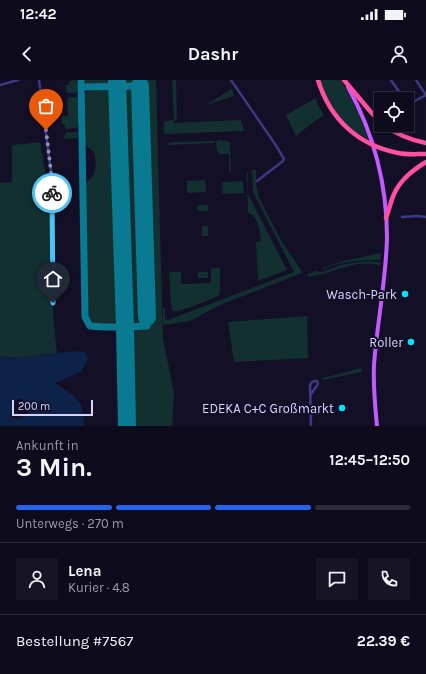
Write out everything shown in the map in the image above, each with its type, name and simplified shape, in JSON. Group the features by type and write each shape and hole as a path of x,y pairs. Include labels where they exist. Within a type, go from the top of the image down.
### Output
{"highway":[{"path":"318,80 324,96 336,116 350,131 365,141 381,148 399,153 426,154"},
{"path":"345,81 374,115"},
{"path":"397,132 413,140 426,143"},
{"path":"386,218 394,193 401,183 415,168 426,162"}],"main road":[{"path":"345,81 364,118 373,145 382,179 386,218 386,253 374,366 377,426"}],"street":[{"path":"0,85 18,80"},
{"path":"39,80 51,172 53,303"},
{"path":"231,80 284,159 283,162 257,181"},
{"path":"391,80 399,92"},
{"path":"414,101 426,95 416,80"},
{"path":"402,216 426,217"},
{"path":"311,394 318,384 316,381 312,382 310,385 311,426"}],"green space":[{"path":"72,80 77,82 77,91 75,93 68,93 66,91 66,85 69,85 69,82"},
{"path":"82,80 113,80 113,83 104,86 96,86"},
{"path":"121,80 156,80 163,339 174,393 172,426 131,426"},
{"path":"172,80 176,80 177,119 174,120"},
{"path":"320,80 341,80 356,108 369,140 342,121 325,95"},
{"path":"104,88 111,92 113,98 120,318 112,324 93,323 88,316 84,184 94,174 96,162 94,152 84,144 82,97 89,90"},
{"path":"232,89 234,96 206,105 230,90"},
{"path":"69,97 76,97 78,99 79,126 76,128 66,129 64,124 62,124 62,116 68,115 67,100"},
{"path":"316,98 324,115 296,136 286,115"},
{"path":"174,120 174,123 241,120 244,131 164,134 164,121"},
{"path":"67,132 77,132 78,138 64,139"},
{"path":"218,140 228,141 230,143 231,172 229,173 229,154 219,154 219,152 217,152 216,143"},
{"path":"214,141 214,143 167,145 168,143 172,142"},
{"path":"40,142 47,176 45,188 33,187 50,190 53,208 53,312 57,353 21,357 0,356 0,183 12,182 12,145"},
{"path":"252,170 256,170 256,183 259,198 282,242 302,273 220,305 190,321 163,325 163,308 165,308 165,319 168,320 294,272 253,192"},
{"path":"247,172 248,194 287,270 258,281 256,242 261,241 261,237 257,221 253,215 249,214 248,211"},
{"path":"205,180 206,192 187,193 187,181"},
{"path":"243,181 244,193 223,194 222,182"},
{"path":"197,205 208,205 208,211 198,211"},
{"path":"202,226 208,226 208,236 202,236"},
{"path":"381,253 380,260 365,260 338,264 322,269 344,261"},
{"path":"370,261 380,263 380,266 373,264 359,264 308,277 308,274 316,271 322,272 351,263"},
{"path":"211,268 220,268 220,294 188,308 172,311 169,272 181,272 181,284 211,283"},
{"path":"198,272 208,272 208,278 198,278"},
{"path":"307,316 308,358 234,362 228,322"},
{"path":"361,368 362,372 323,380 323,378"}],"water":[{"path":"77,351 85,352 88,359 82,371 55,383 72,394 81,404 84,426 0,426 0,356 10,358","holes":["19,398 28,404 28,413 18,419 11,417 13,403"]}],"taxiway":[{"path":"81,80 85,317 90,326 111,327 147,326 147,317"},
{"path":"81,87 140,86"}],"runway":[{"path":"117,80 127,426"},
{"path":"140,86 147,317"}],"way so far":[{"path":"46,130 52,193"}],"place":[{"name":"Wasch-Park","path":"405,294"},
{"name":"Roller","path":"411,342"},
{"name":"EDEKA C+C Großmarkt","path":"342,408"}],"route":[{"path":"52,193 53,303"}]}
